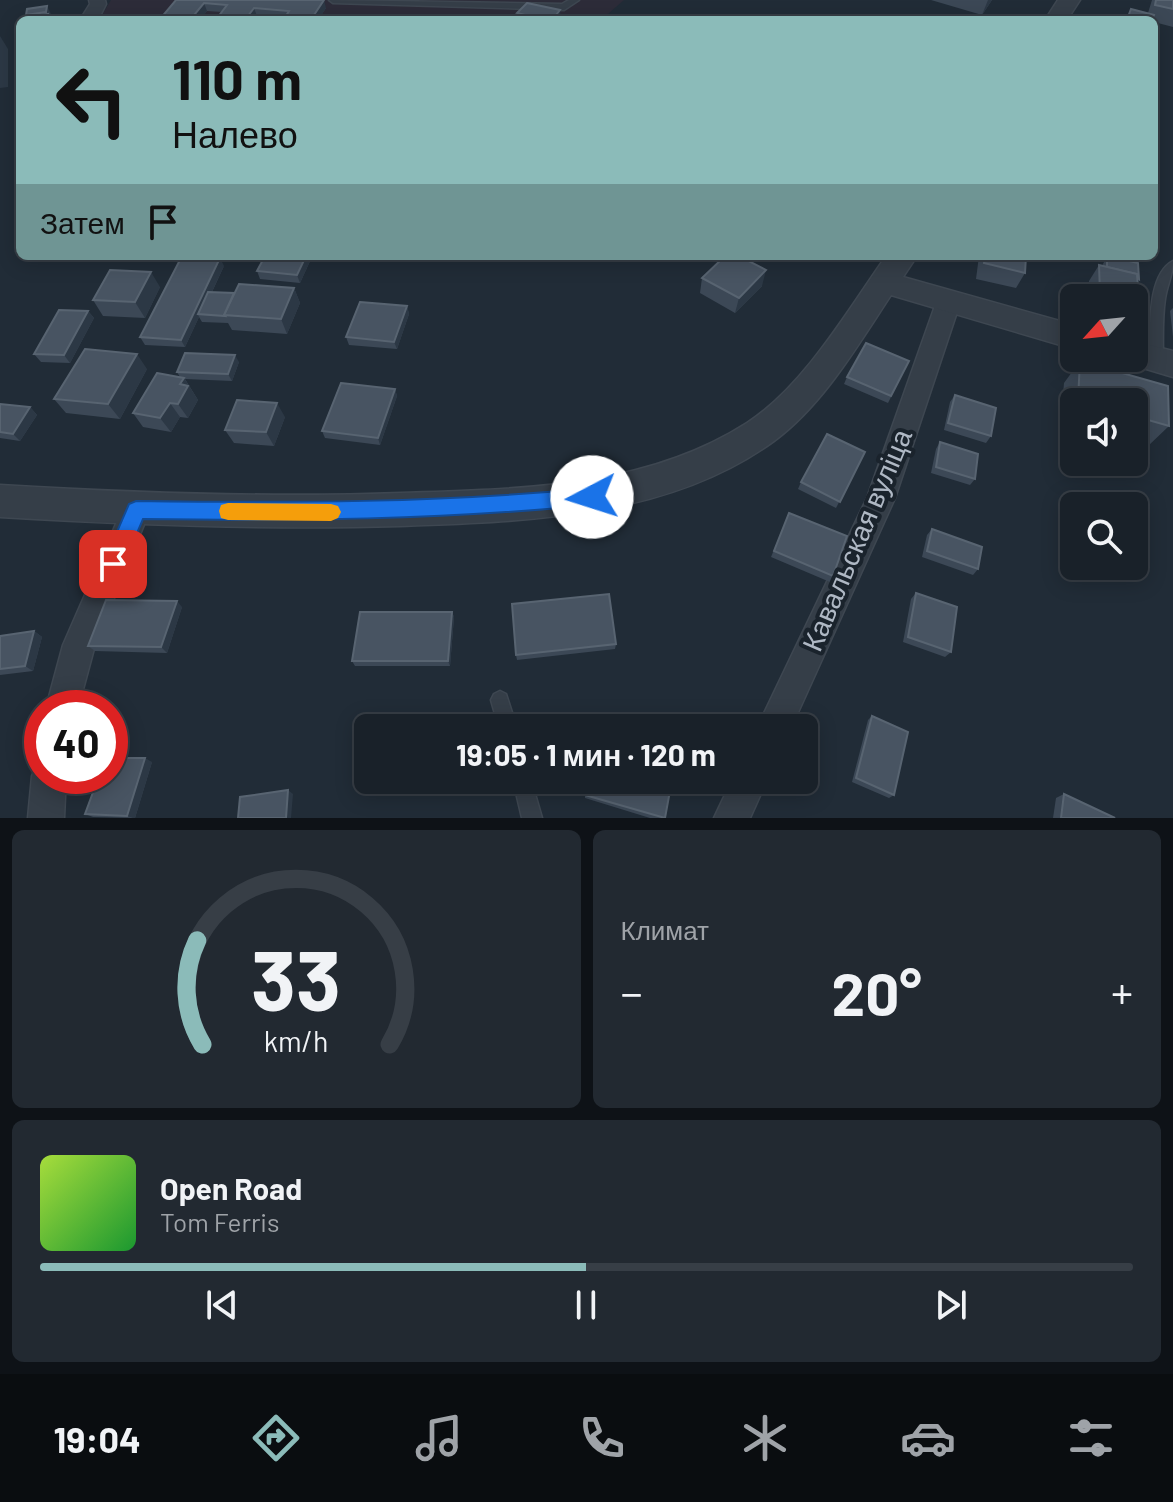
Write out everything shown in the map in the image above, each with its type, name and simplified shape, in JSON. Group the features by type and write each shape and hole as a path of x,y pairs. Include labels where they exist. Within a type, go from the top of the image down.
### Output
{"street":[{"path":"0,501 136,510 328,512 499,506 592,497 656,481 711,461 766,429 809,385 893,269 948,303 1060,333"},
{"name":"Кавальская вуліца","path":"781,714 881,498 948,303"},
{"path":"67,690 79,645 136,510"},
{"path":"46,818 48,794"},
{"path":"732,818 743,794"}],"lane":[{"path":"333,0 564,7 575,0"},
{"path":"1154,358 1161,295 1167,271 1173,265"},
{"path":"500,700 504,714"},
{"path":"526,794 532,818"}],"shaded area":[{"path":"111,0 624,0 606,16 101,16"}],"building":[{"path":"176,0 324,0 313,16 286,16 289,11 254,8 248,16 219,16 227,5 204,3 193,16 163,16"},
{"path":"1156,0 1173,0 1173,9 1155,5"},
{"path":"527,3 560,10 555,16 517,13"},
{"path":"47,6 46,12 26,15 27,9"},
{"path":"1131,9 1154,15 1154,16 1128,16"},
{"path":"180,260 219,260 181,340 140,337"},
{"path":"263,260 304,260 297,275 257,271"},
{"path":"721,260 747,260 766,270 739,298 702,278"},
{"path":"984,260 1026,260 1025,273 984,263"},
{"path":"1107,260 1138,263 1139,279 1137,274 1107,267"},
{"path":"1099,265 1137,274 1138,284 1100,284"},
{"path":"110,270 151,272 135,302 93,300"},
{"path":"239,284 294,288 281,319 224,315"},
{"path":"208,292 234,293 225,316 198,314"},
{"path":"360,302 407,306 394,342 346,337"},
{"path":"59,310 88,311 64,355 34,354"},
{"path":"866,343 909,361 891,396 847,377"},
{"path":"85,349 137,354 108,404 54,399"},
{"path":"185,353 235,355 228,374 177,372"},
{"path":"1079,372 1119,372 1168,386 1169,426 1148,420 1148,388 1079,388"},
{"path":"157,373 184,378 180,384 188,386 178,404 170,403 160,418 133,413"},
{"path":"341,383 395,389 378,438 322,431"},
{"path":"955,395 996,408 991,436 948,423"},
{"path":"237,400 277,403 266,432 225,430"},
{"path":"0,404 30,407 13,434 0,432"},
{"path":"827,434 865,452 840,502 801,482"},
{"path":"940,442 978,454 975,479 936,467"},
{"path":"789,513 847,536 833,576 774,551"},
{"path":"932,529 982,547 978,569 927,551"},
{"path":"916,593 957,607 951,652 908,637"},
{"path":"609,594 616,644 516,655 512,604"},
{"path":"106,600 177,601 161,647 88,646"},
{"path":"360,612 452,612 448,661 352,661"},
{"path":"34,631 25,666 0,669 0,636"},
{"path":"872,716 908,732 894,795 856,778"},
{"path":"128,758 145,758 127,816 85,814 92,794 128,794"},
{"path":"288,790 286,818 238,818 240,797"},
{"path":"585,794 669,794 665,818"},
{"path":"1064,794 1115,818 1061,818"}],"slow traffic":[{"path":"228,511 331,512"}],"route":[{"path":"113,564 136,510 328,512 499,506 592,497"}]}
